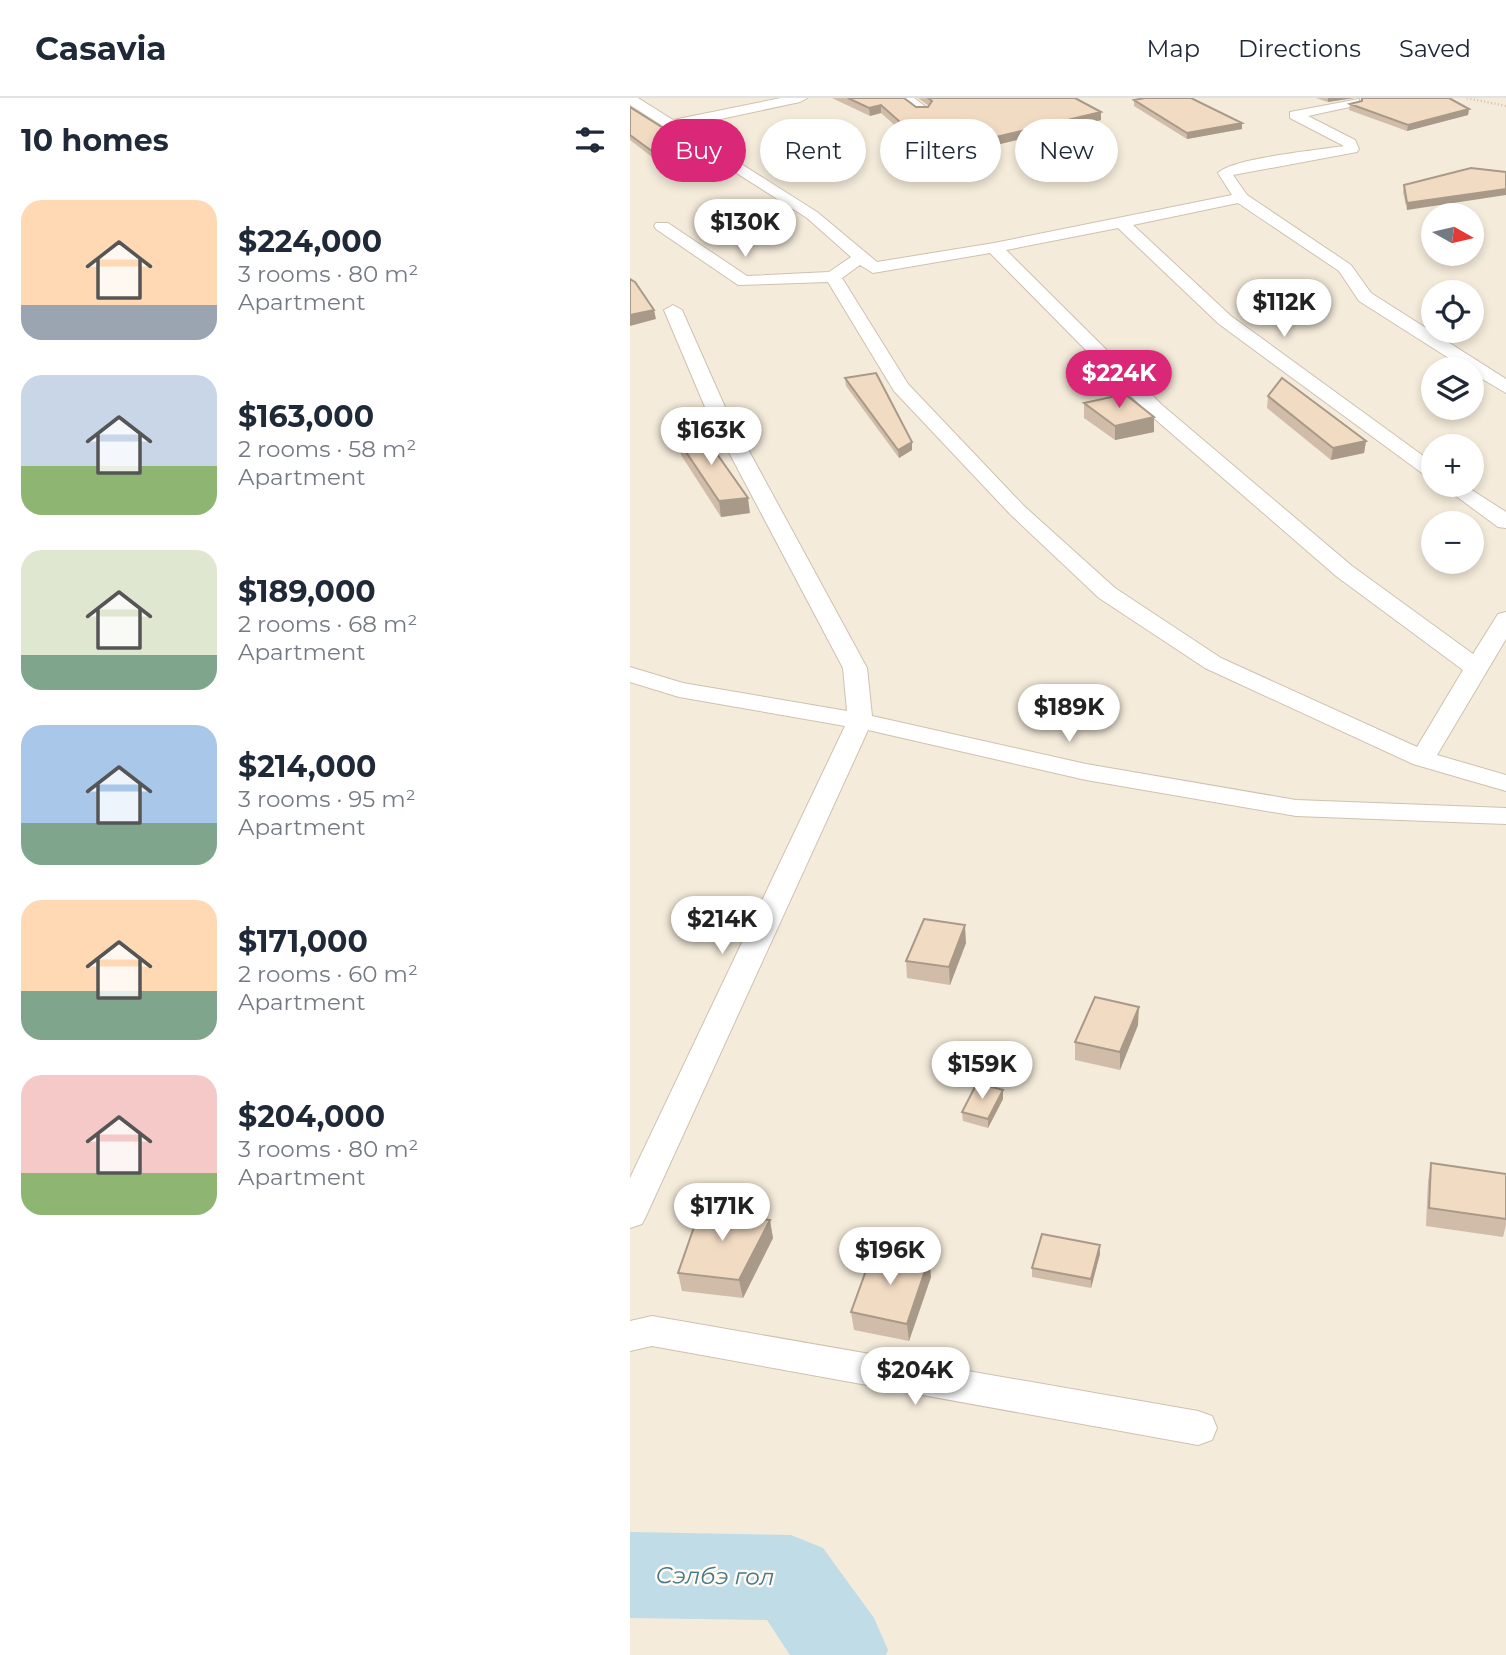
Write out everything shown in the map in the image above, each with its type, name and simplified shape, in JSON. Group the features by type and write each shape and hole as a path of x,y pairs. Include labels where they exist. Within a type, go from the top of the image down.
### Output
{"street":[{"path":"700,119 800,98"},
{"path":"905,98 923,110"},
{"path":"630,99 662,119"},
{"path":"1354,102 1295,115 1350,144 1352,149 1238,168 1225,173 1241,198 1345,268 1366,297 1506,387"},
{"path":"746,173 812,215 873,268 994,248 1241,198"},
{"path":"1121,222 1225,320 1421,463"},
{"path":"662,226 744,281 833,277 861,257"},
{"path":"994,248 1155,409 1344,571 1475,667"},
{"path":"833,277 901,387 1017,509 1107,593 1213,663 1422,760 1506,783"},
{"path":"630,1213 860,721 855,667 715,407 673,310"},
{"path":"1469,497 1506,522"},
{"path":"1422,760 1506,619"},
{"path":"630,674 679,690 860,721 1086,772 1296,808 1506,816"},
{"path":"630,1336 652,1331 1198,1428"}],"path":[{"path":"1467,98 1506,106"}],"shaded area":[{"path":"630,98 1506,98 1506,1655 630,1655"}],"building":[{"path":"848,98 904,98 916,107 928,107 932,101 928,98 1075,98 1101,112 1072,119 1015,119 1015,132 1001,136 1001,119 897,119 881,105 869,108"},
{"path":"1191,98 1242,123 1187,133 1134,100"},
{"path":"1362,98 1449,98 1469,109 1408,125 1350,104 1362,101"},
{"path":"630,107 651,120 651,150 630,135"},
{"path":"1471,168 1506,172 1506,189 1407,203 1404,185"},
{"path":"630,279 635,282 654,310 630,315"},
{"path":"876,373 912,442 898,450 845,378"},
{"path":"1282,378 1366,441 1333,448 1268,396"},
{"path":"1125,394 1154,417 1115,426 1084,403"},
{"path":"698,427 748,498 719,501 678,440"},
{"path":"924,919 965,925 949,967 906,961"},
{"path":"1095,997 1139,1007 1120,1052 1075,1042"},
{"path":"977,1083 1003,1090 988,1119 962,1112"},
{"path":"1431,1163 1506,1174 1506,1219 1429,1208"},
{"path":"702,1204 739,1208 736,1216 770,1220 739,1280 678,1273"},
{"path":"1042,1234 1100,1245 1091,1279 1032,1268"},
{"path":"872,1254 929,1259 907,1324 851,1312"}],"waterway":[{"name":"Сэлбэ гол","path":"630,1575 791,1578 841,1650 838,1655"}]}
